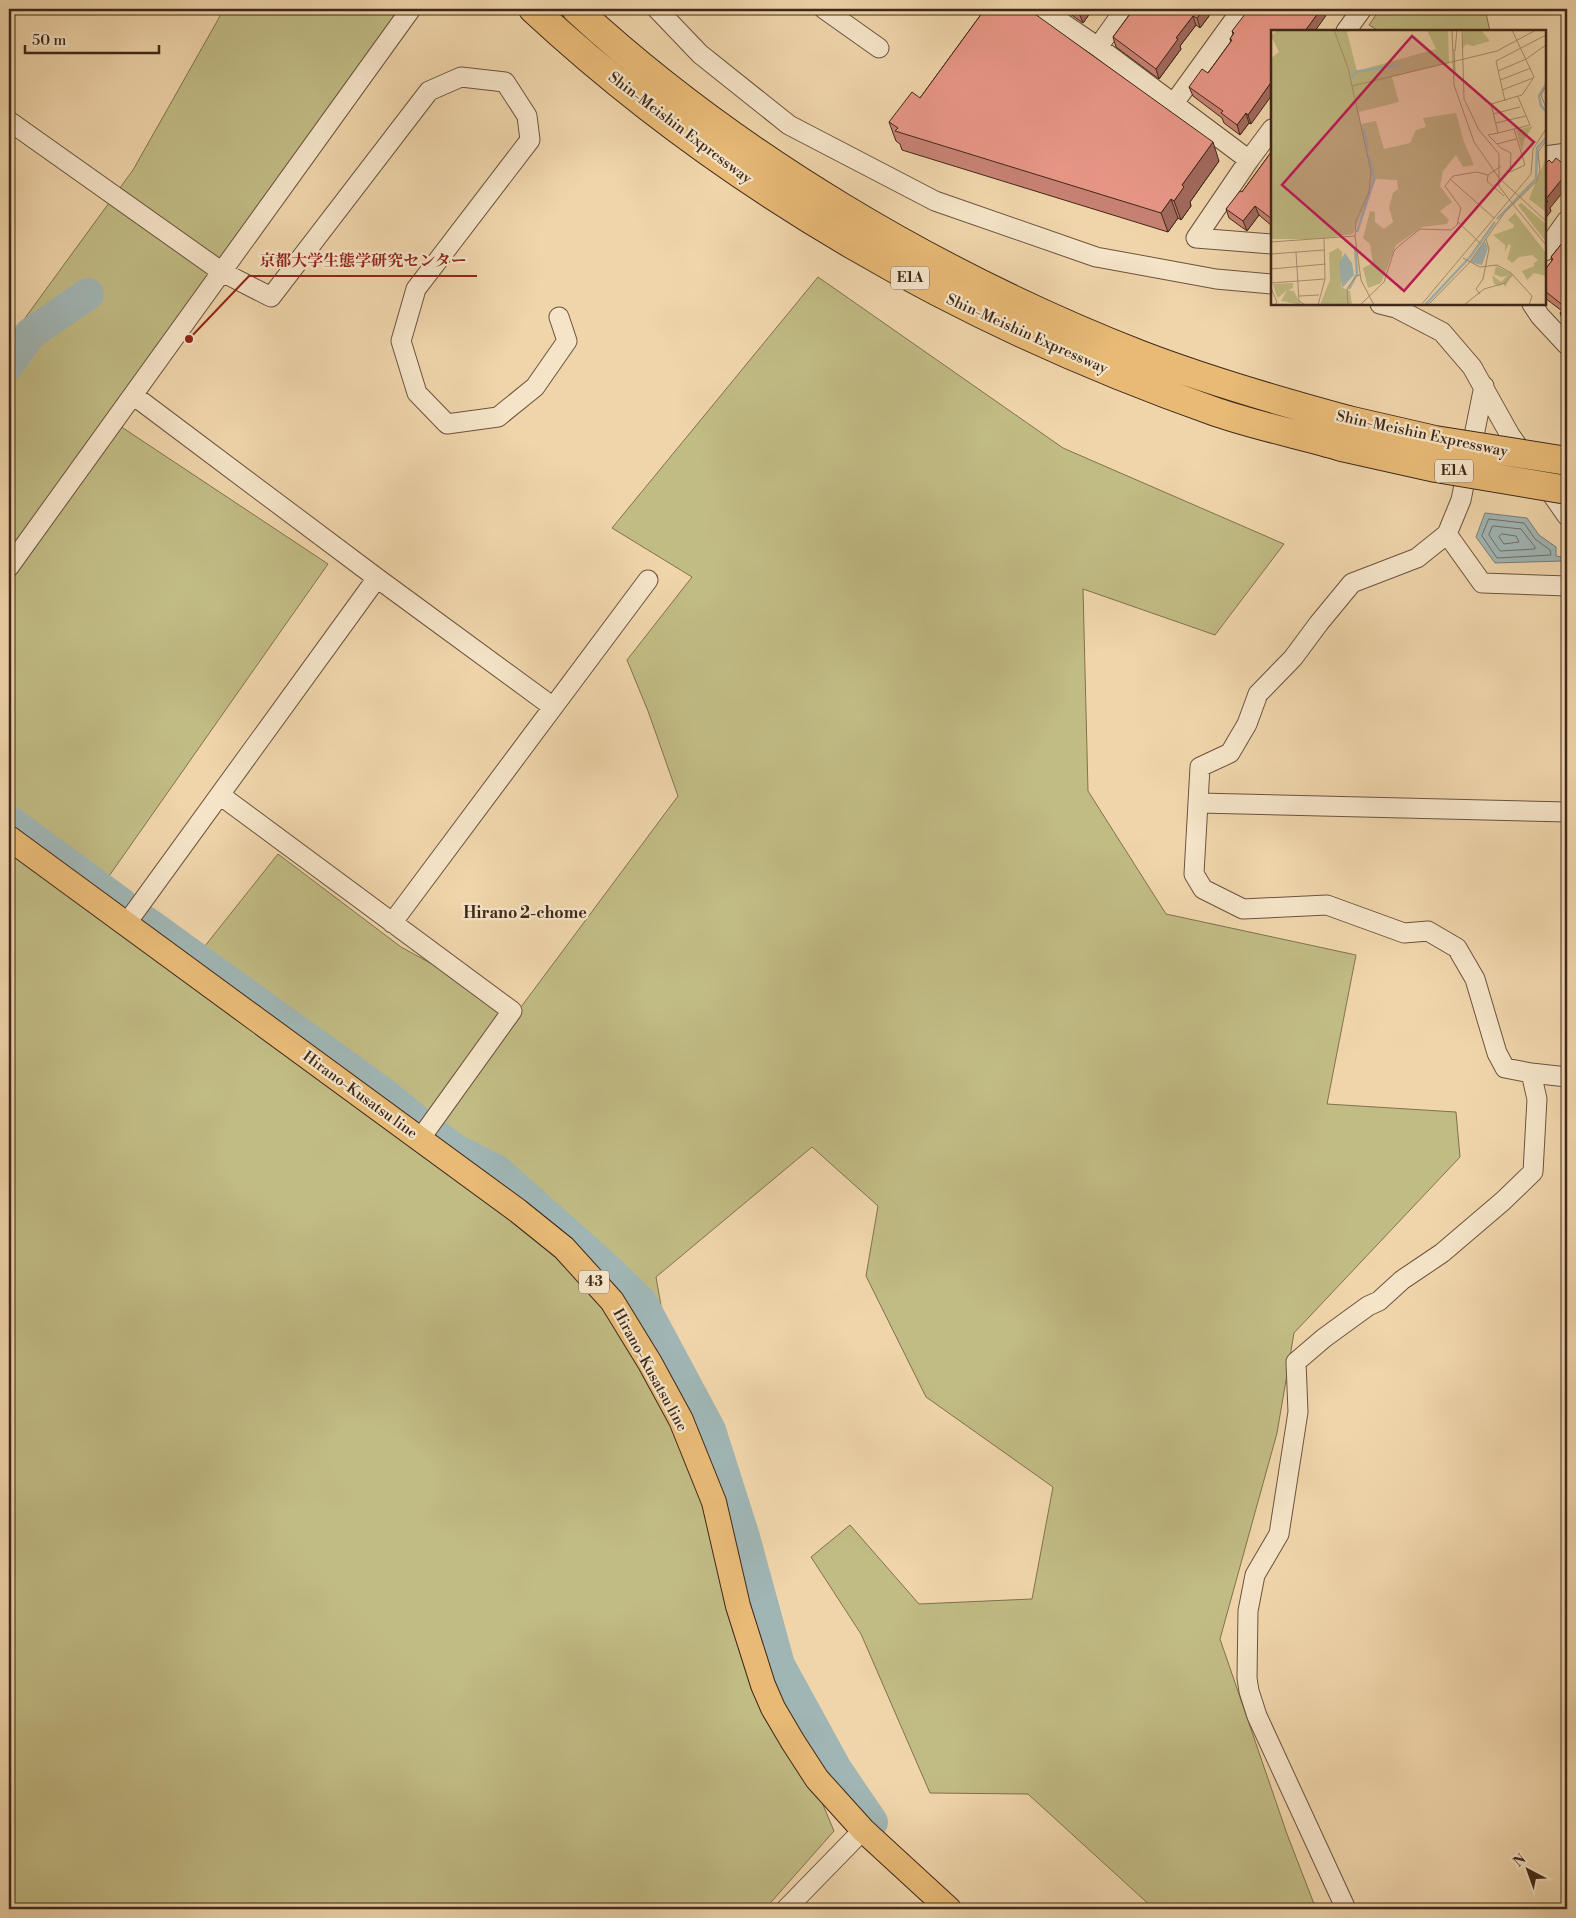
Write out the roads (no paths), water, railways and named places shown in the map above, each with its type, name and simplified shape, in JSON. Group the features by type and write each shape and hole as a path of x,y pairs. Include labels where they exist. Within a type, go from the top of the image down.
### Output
{"highway":[{"name":"Shin-Meishin Expressway","path":"533,9 564,38 626,89 697,144 768,193 835,235 927,288 1031,337 1137,383 1219,413 1342,447 1436,468 1567,490"},
{"name":"Shin-Meishin Expressway","path":"576,9 653,75 790,174 874,226 952,269 1072,326 1141,355 1215,381 1348,420 1434,440 1567,461"}],"main road":[{"name":"Hirano-Kusatsu line","path":"9,838 518,1211 564,1248 612,1301 650,1363 681,1420 714,1502 738,1606 772,1708 817,1779 863,1830 949,1909"}],"street":[{"path":"9,567 412,9"},
{"path":"657,9 700,54 789,125 935,201 1096,256 1216,279 1271,284"},
{"path":"824,9 878,48"},
{"path":"1042,9 1098,47 1249,160"},
{"path":"1098,47 1125,9"},
{"path":"1174,103 1242,9"},
{"path":"1349,30 1362,9"},
{"path":"9,120 222,272 270,297 429,91 461,77 506,82 527,116 530,140 416,289 401,341 417,393 447,424 498,417 535,387 567,341 559,317"},
{"path":"1271,130 1196,238 1271,244"},
{"path":"1546,156 1567,153"},
{"path":"1546,250 1567,220"},
{"path":"1384,305 1396,308 1442,332 1472,367 1510,435 1567,516"},
{"path":"1533,305 1540,316 1567,345"},
{"path":"1484,386 1460,500 1448,534 1417,558 1352,583 1318,623 1293,658 1258,694 1247,724 1230,753 1200,767 1194,874 1203,889 1242,909 1327,905 1404,933 1428,931 1457,948 1475,979 1497,1053 1506,1068 1567,1077"},
{"path":"133,396 554,707"},
{"path":"1448,534 1482,583 1567,586"},
{"path":"126,924 378,578"},
{"path":"392,923 648,580"},
{"path":"220,795 512,1011 420,1139"},
{"path":"1199,803 1567,812"},
{"path":"1346,1909 1257,1716 1247,1678 1248,1611 1253,1584 1255,1575 1279,1534 1290,1464 1298,1412 1296,1362 1324,1338 1368,1306 1379,1301 1402,1280 1442,1253 1503,1201 1533,1172 1537,1098 1531,1073"},
{"path":"786,1909 863,1830"}],"water":[{"path":"1485,513 1527,518 1539,535 1556,547 1556,556 1562,557 1562,561 1495,563 1476,537"}],"waterway":[{"path":"9,364 30,334 88,294"},
{"path":"9,821 122,904"},
{"path":"146,922 383,1093 416,1120"},
{"path":"440,1138 454,1149 496,1170 605,1267 642,1303 710,1430 744,1537 779,1665 836,1769 872,1822"}],"place":[{"name":"京都大学生態学研究センター","path":"189,339"}],"district":[{"name":"Hirano 2-chome","path":"525,913"}]}
